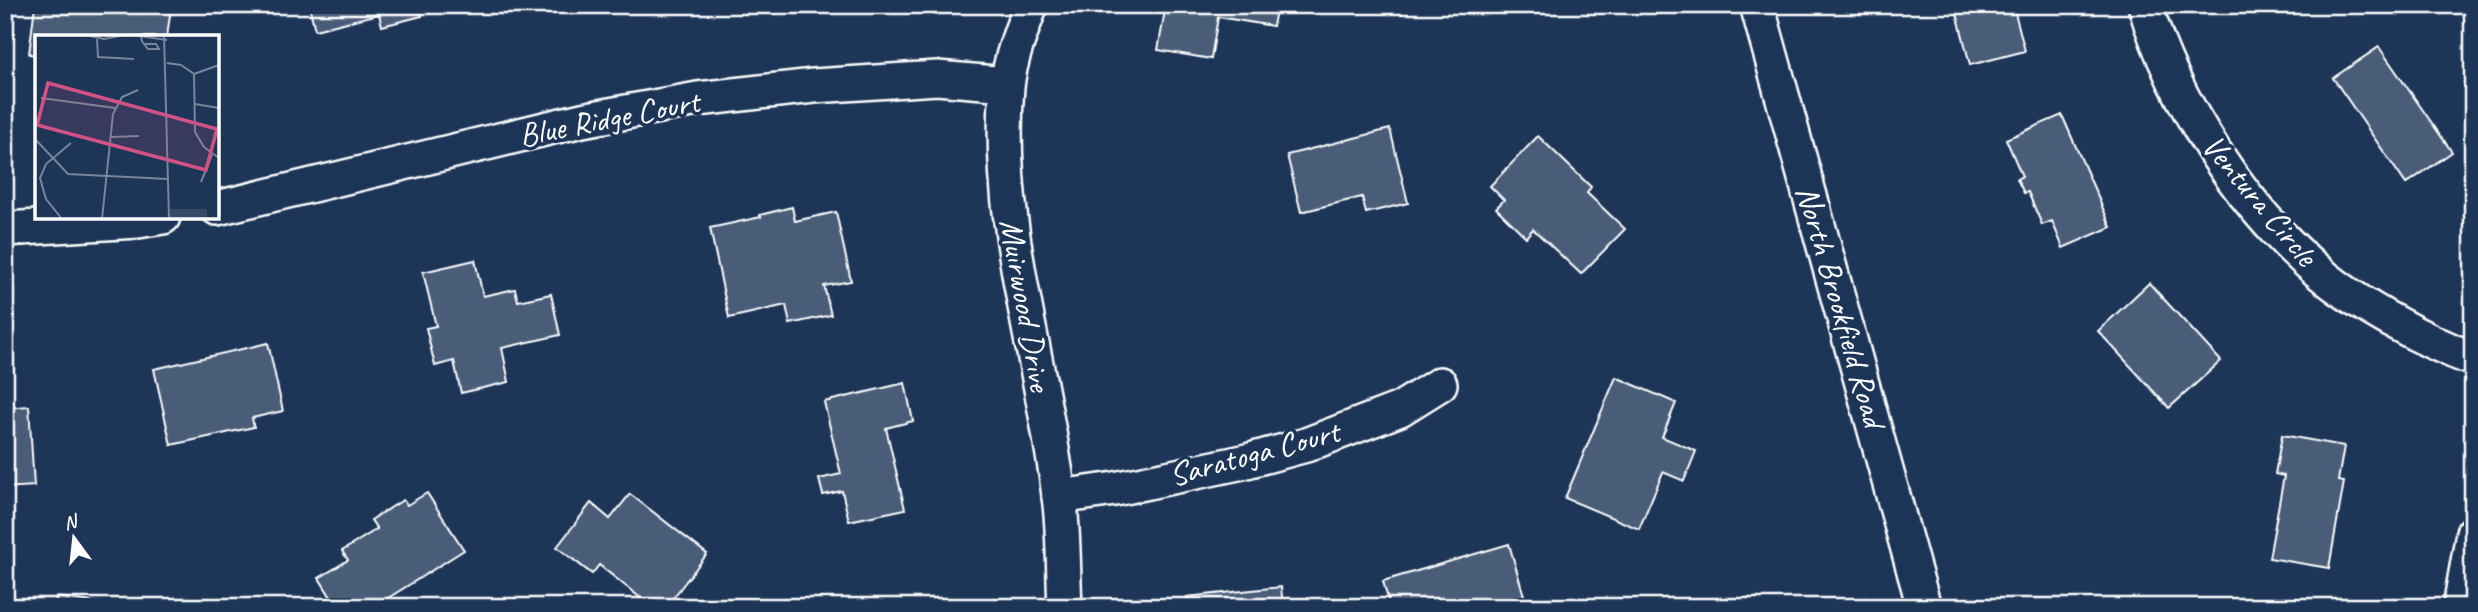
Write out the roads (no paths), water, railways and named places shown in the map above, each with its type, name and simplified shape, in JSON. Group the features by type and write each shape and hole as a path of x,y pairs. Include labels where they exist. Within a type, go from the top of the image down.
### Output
{"street":[{"name":"Muirwood Drive","path":"1031,5 1020,33 1007,85 1006,176 1012,232 1059,496 1065,607"},
{"name":"North Brookfield Road","path":"1757,5 1924,607"},
{"name":"Ventura Circle","path":"2145,5 2156,42 2196,122 2247,195 2286,240 2321,274 2365,305 2453,352 2473,359"},
{"name":"Blue Ridge Court","path":"219,208 582,120 698,99 814,86 937,78 1007,85"},
{"path":"5,229 150,219"},
{"name":"Saratoga Court","path":"1059,496 1115,489 1243,462 1306,445 1400,409 1440,384"},
{"path":"2460,607 2473,533"}]}
